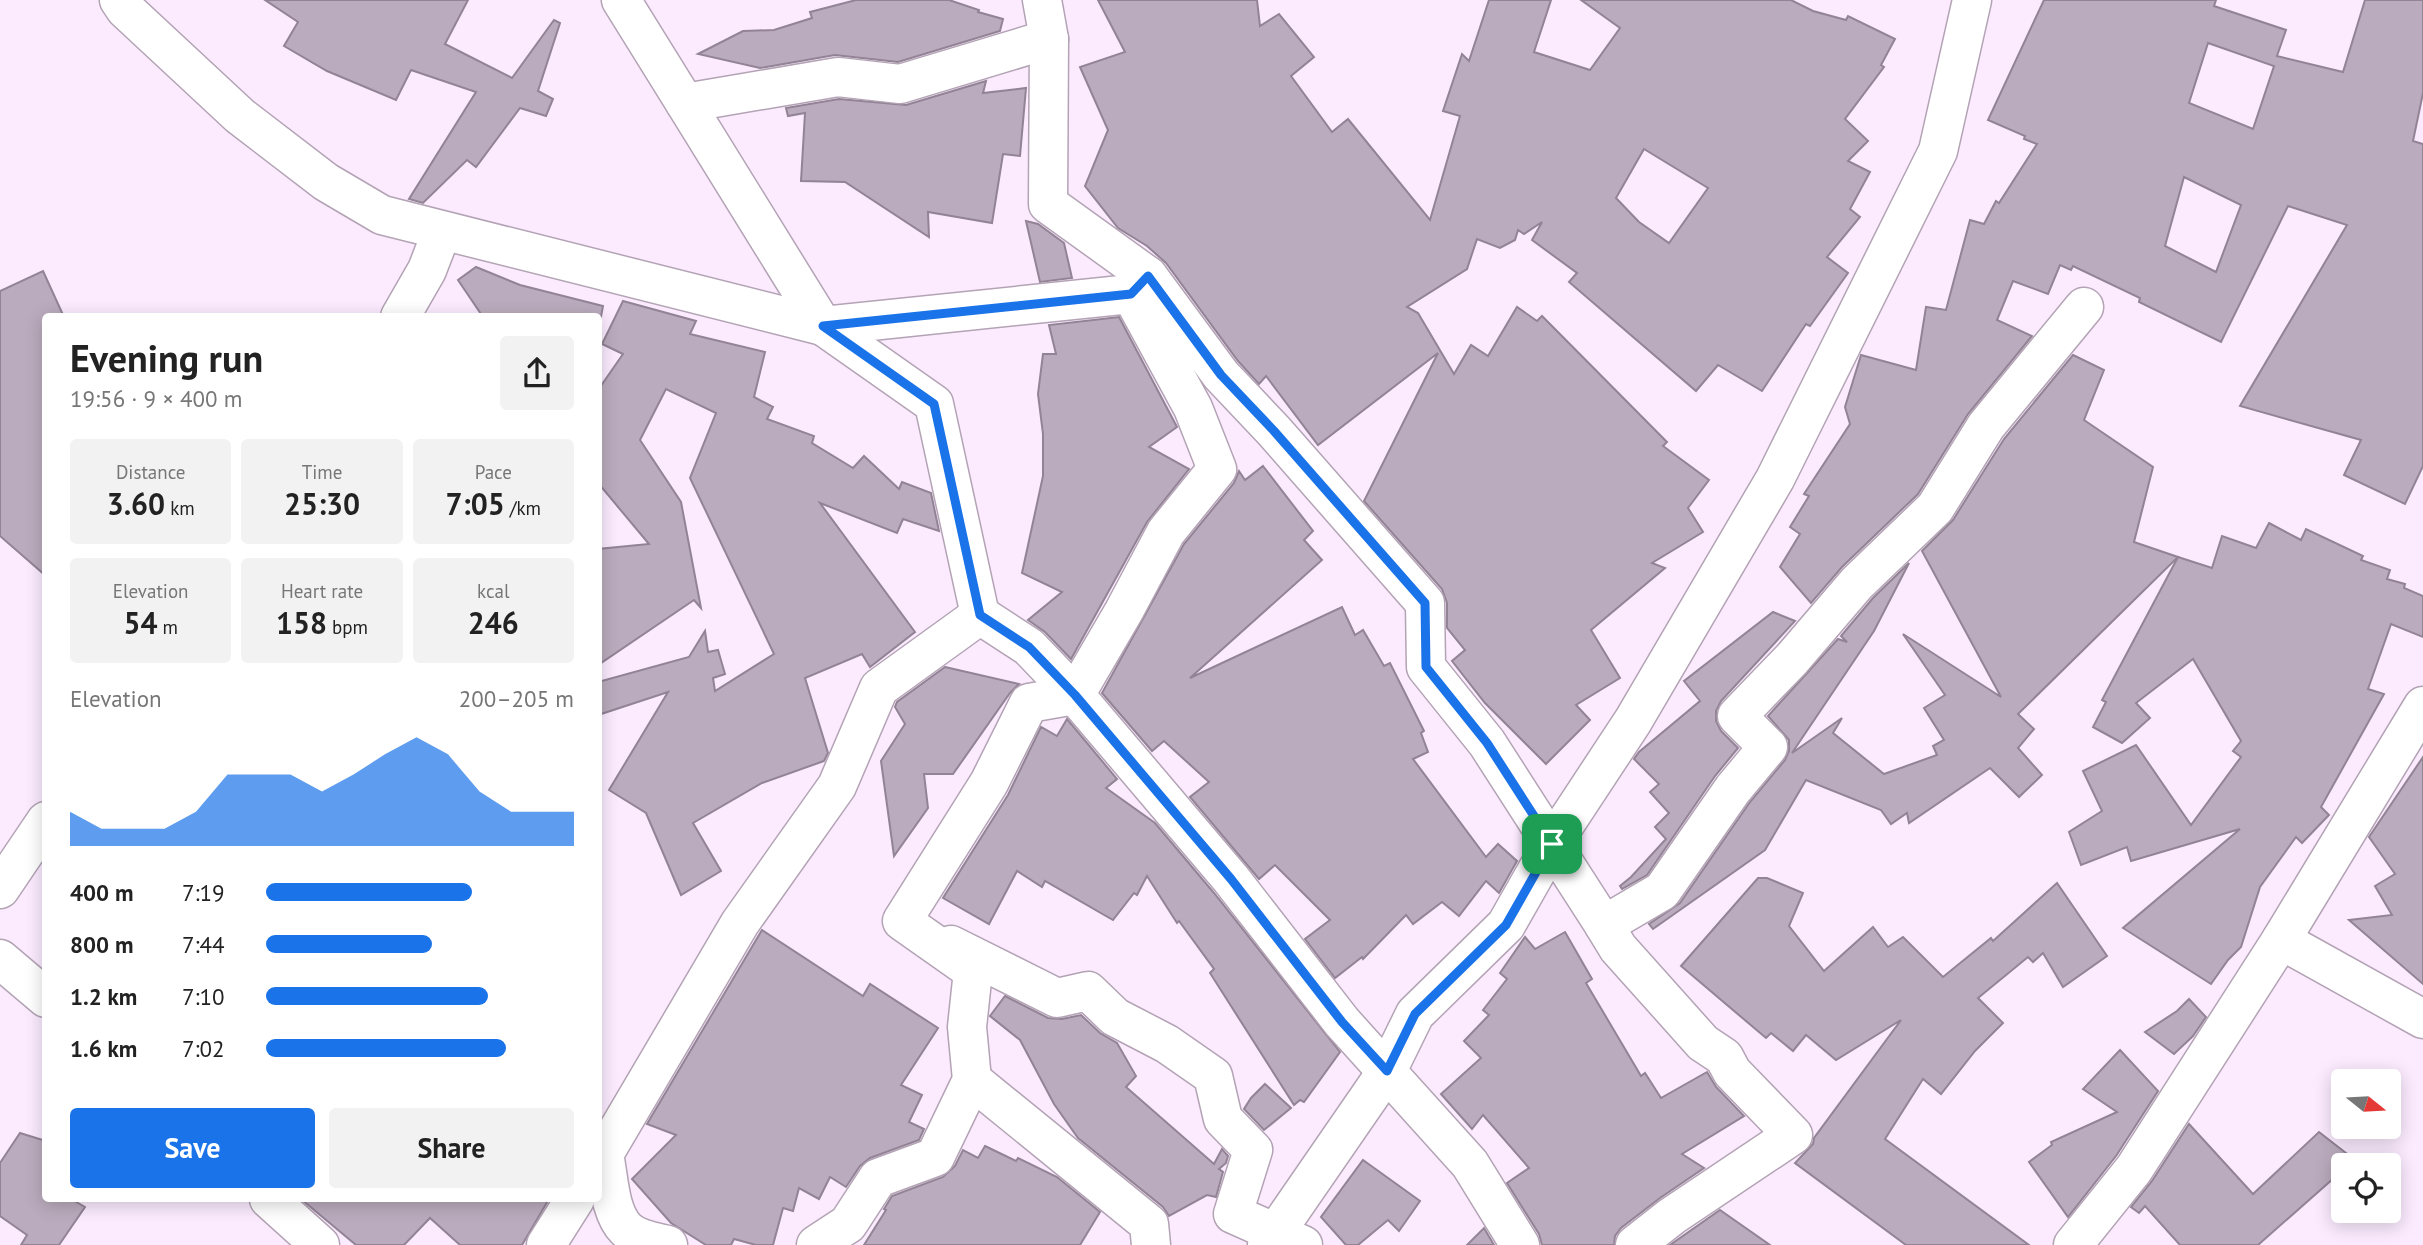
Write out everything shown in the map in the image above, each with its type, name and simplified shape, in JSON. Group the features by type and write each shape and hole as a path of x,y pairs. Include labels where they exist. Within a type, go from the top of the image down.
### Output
{"street":[{"path":"119,0 125,9 240,116 326,182 382,215 442,232 823,326 1140,285"},
{"path":"621,0 823,326 934,404 980,615 1029,647 1075,695 1231,879 1342,1022 1470,1164 1520,1245"},
{"path":"1042,0 1049,39 1048,204 1140,285 1274,431 1425,603 1426,667 1487,743 1618,948 1703,1043 1724,1057 1732,1072 1793,1135 1672,1216 1635,1245"},
{"path":"902,921 1057,998 1088,991 1115,1017 1167,1044 1213,1076 1223,1119 1253,1150 1233,1214 1282,1241 1387,1071 1415,1014 1506,925 1552,844 1633,720 1782,467 1938,151 1972,0"},
{"path":"685,103 838,77 900,85 1049,39"},
{"path":"402,313 427,270 442,232"},
{"path":"902,921 989,783 1029,703 1075,695 1166,532 1217,469 1140,285"},
{"path":"1604,925 1662,891 1733,789 1768,747 1737,716 1792,659 1857,583 1935,508 1986,426 2084,307"},
{"path":"602,1157 740,923 837,786 879,688 980,615"},
{"path":"2073,1245 2134,1169 2281,940 2423,706"},
{"path":"0,889 42,827"},
{"path":"816,1245 848,1224 877,1178 935,1157 972,1080 967,1027 973,971 902,921"},
{"path":"2281,940 2423,1018"},
{"path":"0,959 42,995"},
{"path":"972,1080 1149,1224 1151,1245"},
{"path":"602,1163 616,1213 627,1230 644,1240 668,1245"},
{"path":"272,1202 320,1245"},
{"path":"546,1245 573,1202"}],"building":[{"path":"265,0 468,0 445,44 512,78 554,20 560,23 538,91 553,99 546,116 520,108 476,167 467,160 423,203 409,199 476,92 411,70 396,100 327,71 284,46 298,22"},
{"path":"856,0 949,0 1003,19 1000,31 898,62 835,55 760,68 698,54 743,31 774,30 812,18 810,12"},
{"path":"1098,0 1257,0 1260,26 1279,14 1314,57 1291,76 1332,132 1348,119 1430,220 1460,116 1443,111 1462,54 1469,61 1489,0 1551,0 1534,52 1590,70 1620,28 1581,0 1791,0 1813,11 1846,20 1848,16 1895,39 1881,65 1884,67 1845,119 1868,141 1848,161 1870,172 1850,209 1860,217 1827,257 1848,273 1810,326 1806,324 1762,391 1718,365 1696,391 1569,282 1577,273 1532,240 1542,222 1524,234 1518,230 1515,240 1500,248 1477,239 1467,269 1407,307 1418,313 1454,374 1471,345 1488,356 1517,307 1537,321 1542,316 1667,442 1663,446 1709,480 1688,508 1703,532 1652,563 1665,568 1591,630 1620,678 1576,705 1590,720 1546,764 1485,703 1452,661 1465,650 1447,628 1447,603 1442,589 1364,501 1438,353 1318,445 1266,376 1259,384 1238,361 1166,263 1147,246 1118,228 1085,186 1108,130 1080,67 1125,52","holes":["1644,149 1708,188 1669,243 1639,222 1616,198"]},
{"path":"2044,0 2216,0 2214,6 2286,30 2277,56 2343,72 2365,0 2423,0 2423,93 2413,141 2423,144 2423,466 2405,504 2344,475 2361,440 2240,406 2347,225 2288,206 2221,342 2139,302 2140,298 2073,266 2071,270 2060,265 2048,294 2013,281 1997,320 2032,336 1968,414 1918,494 1842,567 1811,603 1780,567 1800,534 1790,527 1809,496 1804,494 1850,424 1845,407 1861,355 1916,370 1926,307 1946,310 1970,220 1984,224 1996,201 1999,203 2037,144 1988,120","holes":["2208,43 2274,66 2253,129 2189,103","2184,177 2241,205 2216,272 2165,246"]},
{"path":"986,81 983,93 1026,88 1020,156 1003,154 992,223 928,212 929,237 845,182 801,181 805,113 788,116 786,108 839,99 906,105"},
{"path":"1026,221 1038,224 1064,243 1072,278 1040,282"},
{"path":"476,267 520,285 603,306 602,313 480,313 458,280"},
{"path":"43,271 62,313 42,313 42,573 0,536 0,291"},
{"path":"623,301 696,321 690,334 765,352 754,397 773,407 767,419 814,436 812,443 853,468 864,456 899,489 902,482 931,493 939,531 903,519 897,533 820,503 915,632 870,667 862,654 805,678 828,753 824,761 762,783 693,823 721,871 681,895 646,813 609,790 668,692 602,714 602,681 689,657 705,631 708,652 718,650 725,674 713,678 715,691 774,654 690,478 716,413 666,389 640,440 681,502 701,608 694,600 602,662 602,549 649,544 602,488 602,384 623,354 602,344"},
{"path":"1119,317 1177,427 1149,447 1189,469 1147,522 1071,659 1045,632 1028,620 1062,592 1022,573 1043,476 1043,434 1038,394 1043,354 1056,354 1049,325"},
{"path":"2073,355 2104,370 2084,420 2153,467 2134,542 2178,557 2018,714 2034,729 2018,748 2042,775 2019,797 1990,768 1909,823 1907,813 1891,824 1881,810 1806,780 1765,850 1653,929 1649,924 1680,903 1750,802 1785,760 1789,751 1789,740 1768,716 1838,639 1847,642 1841,636 1873,598 1909,563 1874,631 1792,753 1842,718 1833,733 1884,774 1937,755 1933,746 1944,740 1924,708 1945,695 1903,634 2001,697 1922,551 1953,520 2004,439"},
{"path":"1263,466 1313,531 1304,540 1322,560 1190,678 1342,607 1355,635 1363,630 1384,666 1390,663 1424,731 1421,733 1428,752 1413,759 1486,857 1498,844 1517,861 1499,893 1486,881 1459,916 1442,902 1413,924 1406,915 1363,959 1362,957 1335,978 1305,939 1330,920 1275,865 1259,879 1190,797 1209,782 1164,741 1152,751 1102,693 1184,544 1234,483 1239,471 1245,480"},
{"path":"2269,523 2301,540 2306,529 2363,556 2361,560 2390,570 2387,579 2405,584 2404,588 2423,596 2423,637 2391,624 2368,689 2384,694 2321,807 2329,815 2302,843 2296,837 2260,887 2241,947 2211,984 2123,928 2240,829 2131,861 2127,847 2081,865 2069,832 2102,811 2083,771 2136,745 2191,825 2241,757 2233,751 2241,741 2193,659 2136,703 2150,718 2122,743 2093,727 2106,702 2102,700 2178,557 2212,568 2222,536 2256,548"},
{"path":"1773,612 1795,621 1721,701 1716,711 1716,721 1721,731 1738,748 1715,776 1647,875 1622,889 1620,886 1666,839 1655,827 1669,813 1650,792 1659,784 1634,759 1700,701 1684,681"},
{"path":"945,667 1019,684 953,774 924,774 928,808 894,856 881,761 905,724 895,707 897,702"},
{"path":"1067,719 1117,779 1106,788 1155,823 1340,1052 1304,1102 1300,1100 1294,1105 1210,973 1214,969 1179,921 1177,923 1147,876 1137,895 1134,893 1113,920 1045,881 1042,887 1017,871 989,924 943,898 1008,795 1041,727 1057,736"},
{"path":"2423,757 2423,984 2349,920 2392,915 2375,886 2395,874 2369,837"},
{"path":"1758,878 1767,878 1803,893 1789,926 1824,971 1873,927 1888,947 1903,937 1943,977 1991,938 1993,941 2057,883 2107,956 2063,987 2043,953 2033,962 2028,957 1978,998 2003,1023 1975,1051 1941,1094 1923,1079 1885,1139 2029,1245 1906,1245 1795,1163 1813,1144 1814,1138 1901,1020 1836,1060 1806,1035 1793,1051 1771,1033 1766,1038 1681,966"},
{"path":"762,930 863,996 870,984 938,1028 901,1085 922,1095 909,1122 924,1129 919,1140 870,1158 860,1166 846,1187 830,1177 819,1199 799,1188 793,1211 783,1208 773,1245 756,1245 734,1239 731,1245 706,1245 671,1223 632,1179 676,1135 647,1124"},
{"path":"1565,932 1592,979 1586,983 1641,1076 1645,1073 1661,1098 1707,1072 1716,1087 1744,1116 1682,1154 1704,1168 1621,1228 1615,1236 1614,1245 1542,1245 1539,1234 1507,1183 1529,1168 1483,1115 1472,1129 1441,1094 1481,1058 1464,1041 1489,1015 1483,1010 1507,979 1500,973 1525,937 1535,949"},
{"path":"1005,996 1048,1018 1062,1019 1081,1015 1100,1033 1117,1043 1136,1076 1126,1087 1214,1164 1222,1149 1228,1156 1226,1163 1219,1169 1223,1172 1216,1197 1207,1195 1169,1216 1163,1207 1078,1138 1054,1104 1020,1040 990,1016"},
{"path":"2189,999 2206,1017 2193,1036 2174,1054 2145,1032 2177,1011"},
{"path":"2120,1050 2158,1091 2116,1156 2068,1217 2029,1162 2052,1145 2051,1142 2117,1112 2083,1089"},
{"path":"1265,1084 1291,1108 1264,1130 1244,1109"},
{"path":"2189,1124 2253,1194 2319,1132 2346,1153 2331,1153 2331,1181 2258,1245 2180,1245 2145,1206 2139,1213 2131,1207 2152,1181"},
{"path":"20,1133 42,1140 42,1202 76,1202 85,1207 59,1245 21,1245 27,1235 0,1216 0,1163"},
{"path":"985,1146 1057,1177 1100,1212 1080,1245 864,1245 892,1196 943,1177 955,1166 963,1150 978,1158"},
{"path":"1363,1160 1420,1201 1399,1231 1388,1220 1358,1245 1346,1245 1321,1217"},
{"path":"305,1202 547,1202 522,1245 460,1245 430,1218 404,1245 356,1245"},
{"path":"1720,1210 1770,1245 1670,1245"},
{"path":"1484,1228 1494,1245 1467,1245"}],"route":[{"path":"1148,276 1221,375 1274,431 1425,603 1426,667 1487,743 1552,844 1506,925 1415,1014 1387,1071 1342,1022 1231,879 1075,695 1029,647 980,615 934,404 823,326 1131,294 1148,276"}]}
